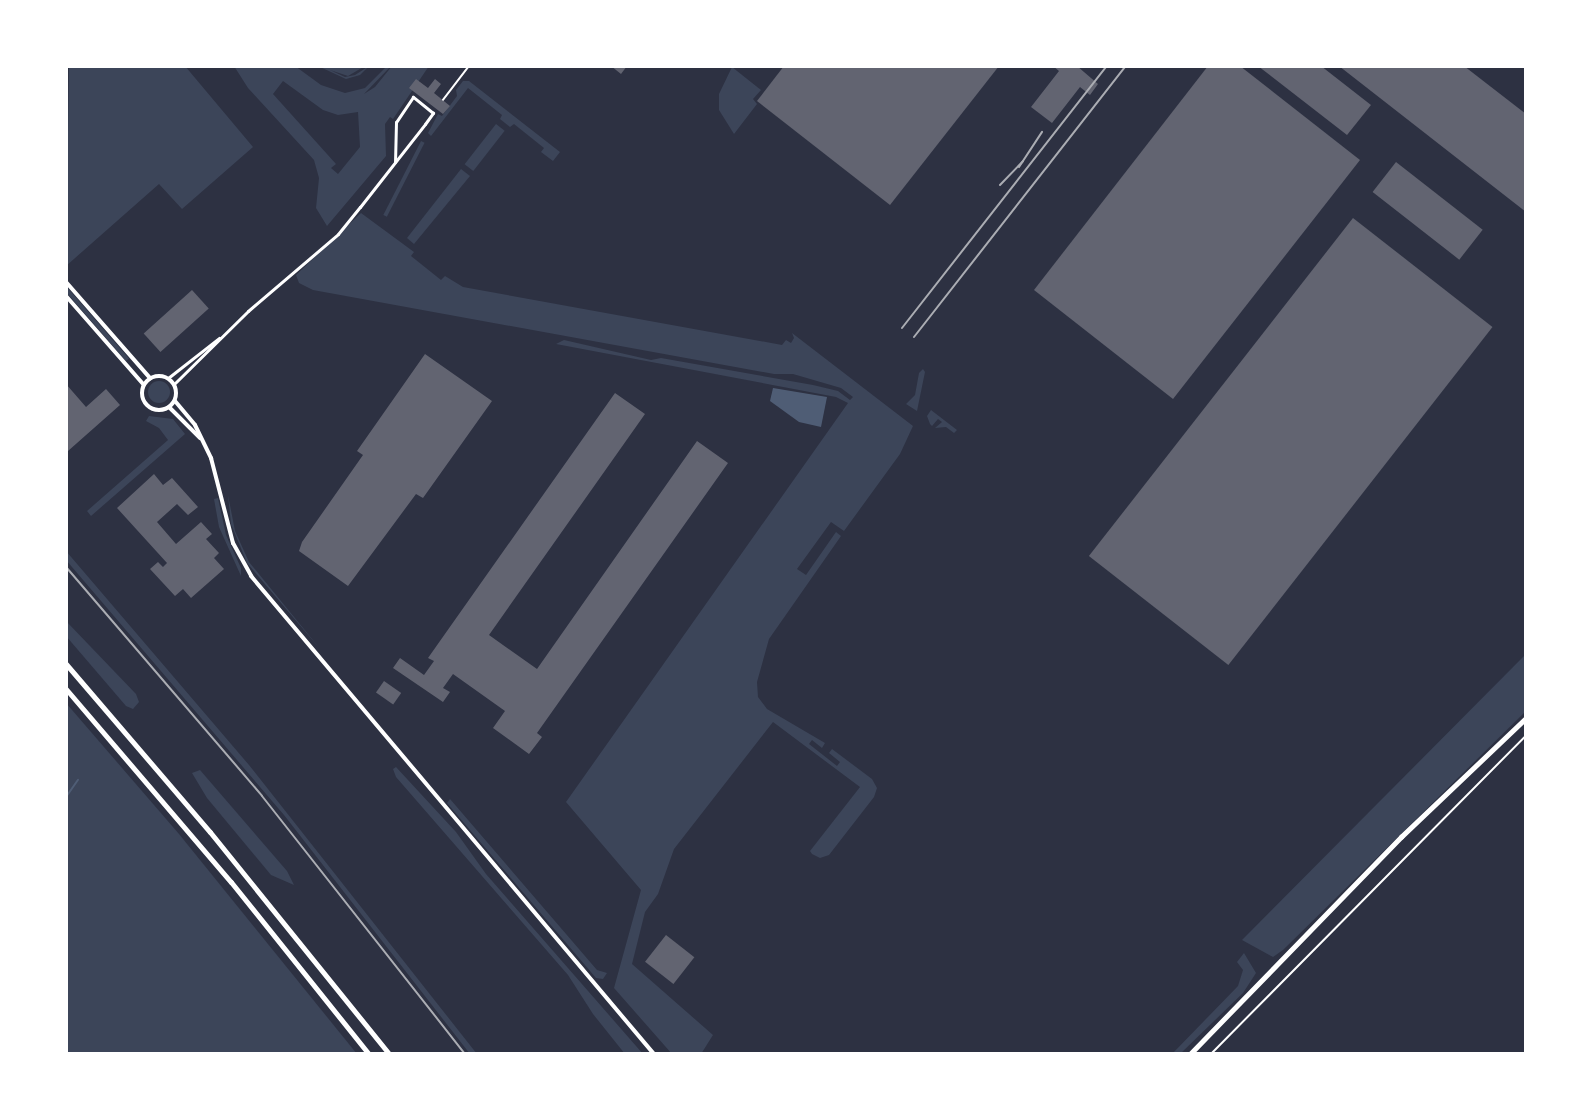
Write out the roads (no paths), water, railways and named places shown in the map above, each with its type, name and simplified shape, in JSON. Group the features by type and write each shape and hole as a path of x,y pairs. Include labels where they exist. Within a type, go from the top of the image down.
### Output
{"highway":[{"path":"66,664 210,832 388,1054"},
{"path":"66,689 231,882 369,1054"}],"main road":[{"path":"1190,1054 1401,837 1526,718"}],"street":[{"path":"66,66 66,76"},
{"path":"66,282 150,378 168,378 223,335 338,234 395,162 433,113 413,97 402,111 393,135 395,162"},
{"path":"66,296 144,385"},
{"path":"174,384 223,335"},
{"path":"150,378 144,385 142,398 147,405 157,410 170,407 175,401"},
{"path":"168,378 174,384 175,401 195,425 217,474 233,543 251,576 654,1054"},
{"path":"170,407 203,441"}],"lane":[{"path":"443,100 469,66"},
{"path":"433,113 436,108"}],"waterway":[{"path":"66,797 78,780"}],"railway":[{"path":"902,328 1107,66"},
{"path":"914,337 1126,66"},
{"path":"1019,167 1042,132"},
{"path":"1000,185 1023,161"},
{"path":"66,567 262,796 465,1054"}]}
